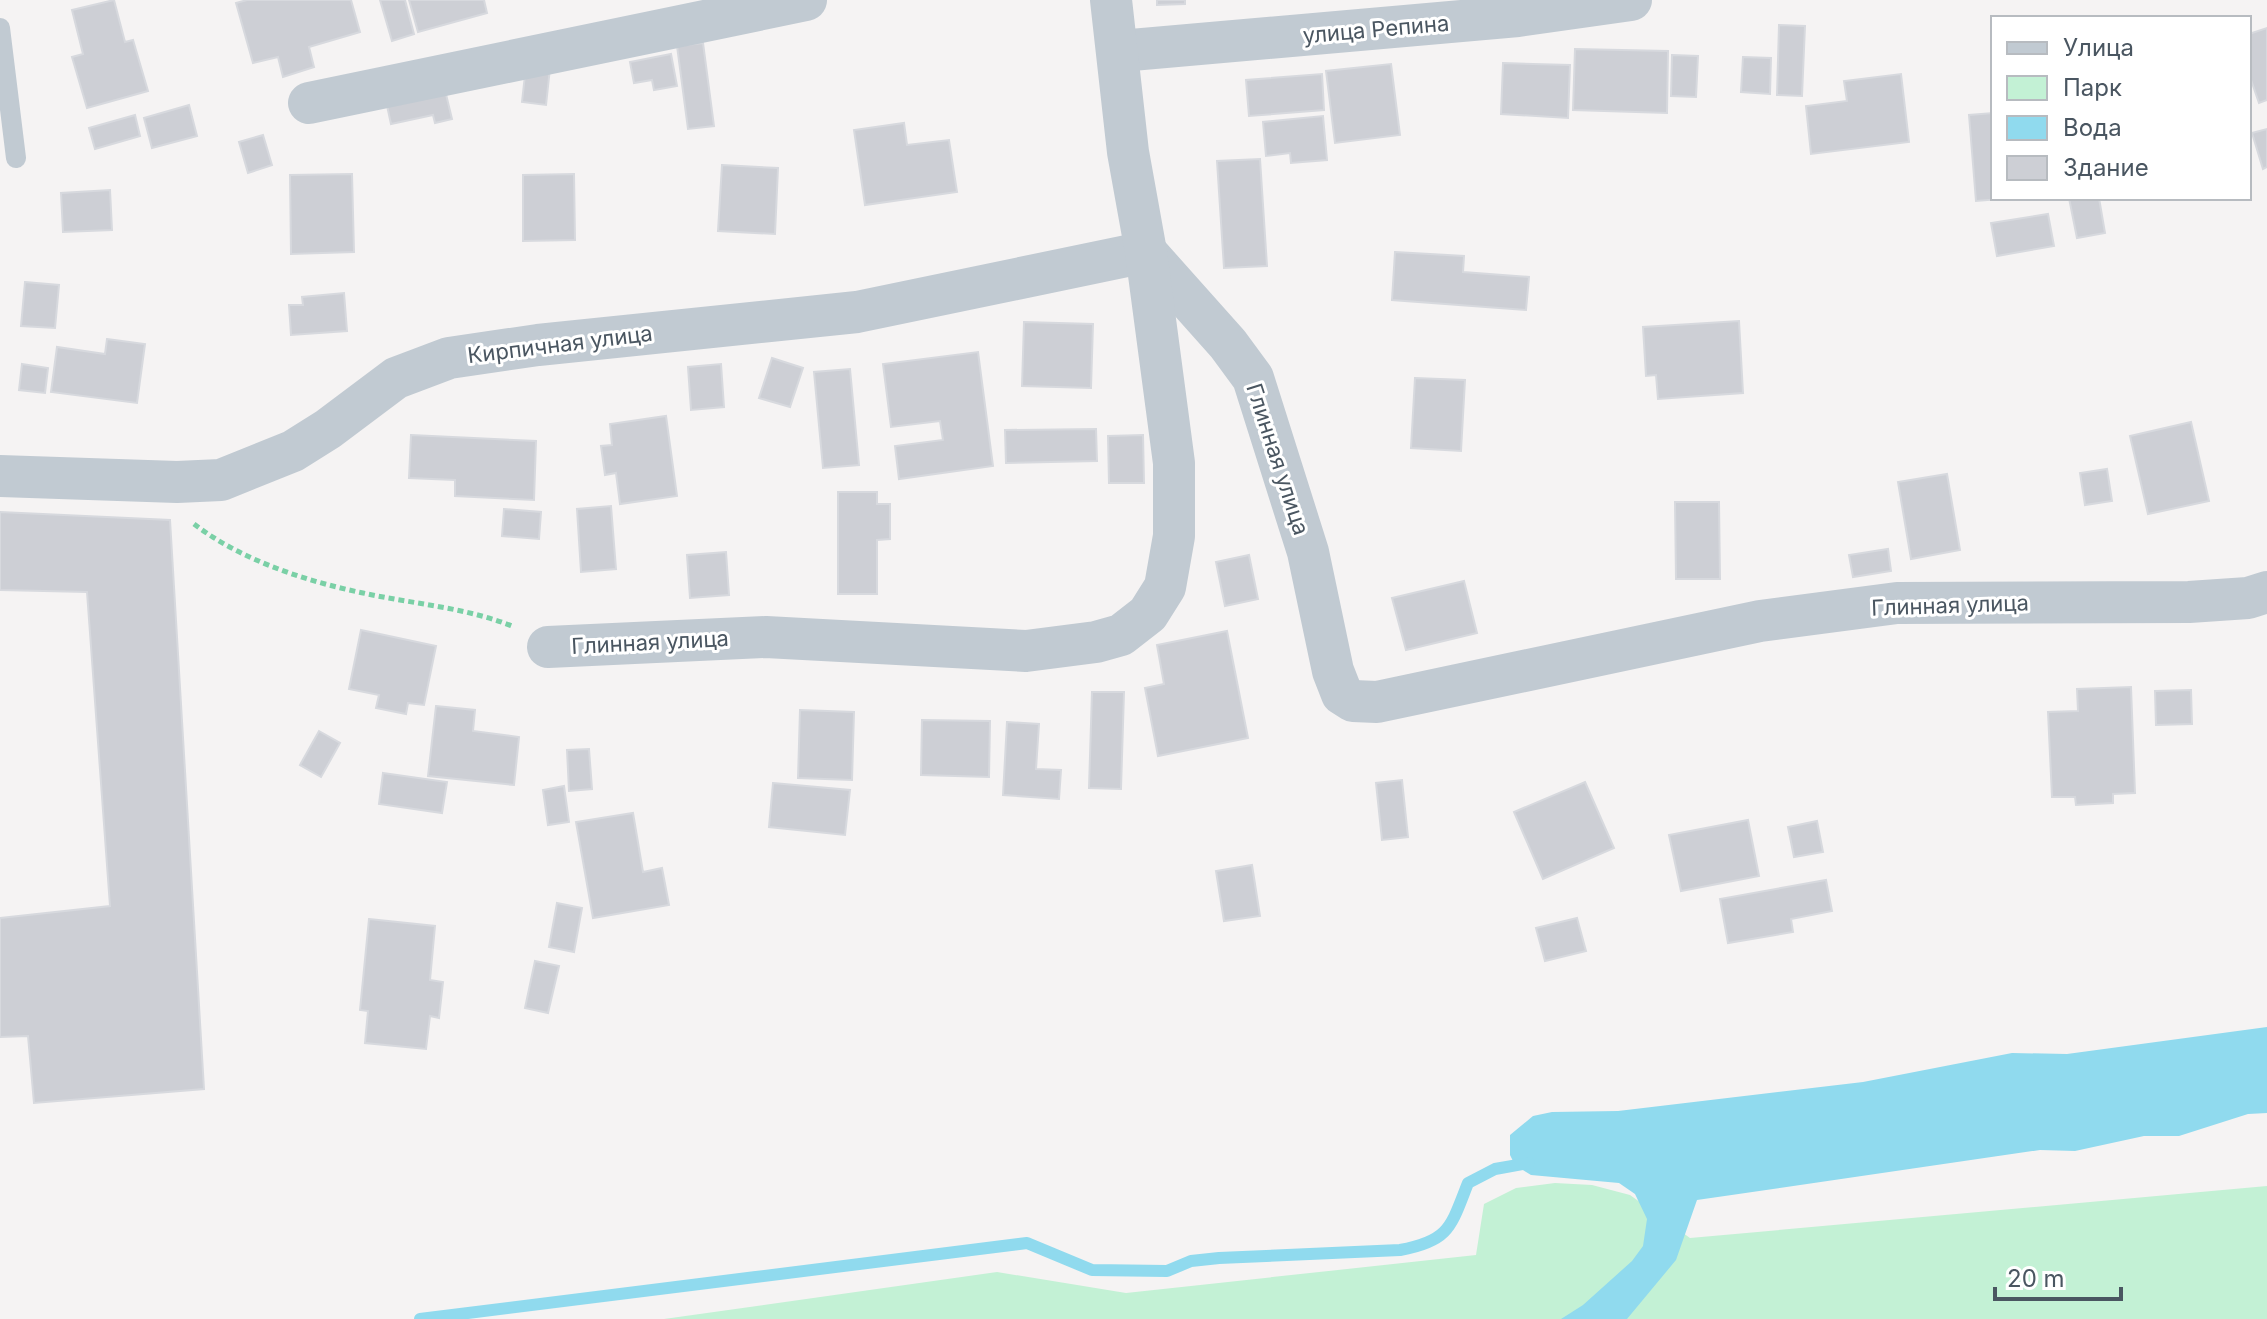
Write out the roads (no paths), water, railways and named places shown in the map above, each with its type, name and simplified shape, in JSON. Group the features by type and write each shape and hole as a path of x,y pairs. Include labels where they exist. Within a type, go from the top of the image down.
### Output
{"street":[{"path":"309,103 806,0"},
{"path":"1111,0 1120,51 1128,152 1146,252"},
{"name":"улица Репина","path":"1120,51 1518,16 1631,0"},
{"name":"Кирпичная улица","path":"0,476 221,480 293,451 396,378 449,358 538,345 857,312 1146,252"},
{"name":"Глинная улица","path":"1146,252 1228,344 1253,378 1308,552 1333,671 1342,694 1353,701 1377,702 1760,621 1897,603 2189,602 2248,598 2267,592"},
{"name":"Глинная улица","path":"548,647 766,637 1026,651 1096,642 1121,635 1148,614 1165,587 1174,536 1174,463 1146,252"}],"lane":[{"path":"0,28 16,158"}],"water":[{"path":"2267,1027 2267,1113 2248,1114 2179,1136 2144,1136 2075,1151 2040,1150 1697,1200 1676,1260 1627,1319 1561,1319 1583,1305 1632,1261 1643,1246 1647,1219 1635,1194 1619,1183 1531,1175 1515,1165 1510,1155 1510,1135 1533,1116 1552,1112 1618,1111 1863,1082 2012,1053 2067,1054"}],"waterway":[{"path":"420,1319 1027,1243 1092,1270 1167,1271 1191,1261 1219,1258 1400,1250 1439,1236 1452,1221 1468,1183 1495,1169 1529,1163"}]}
